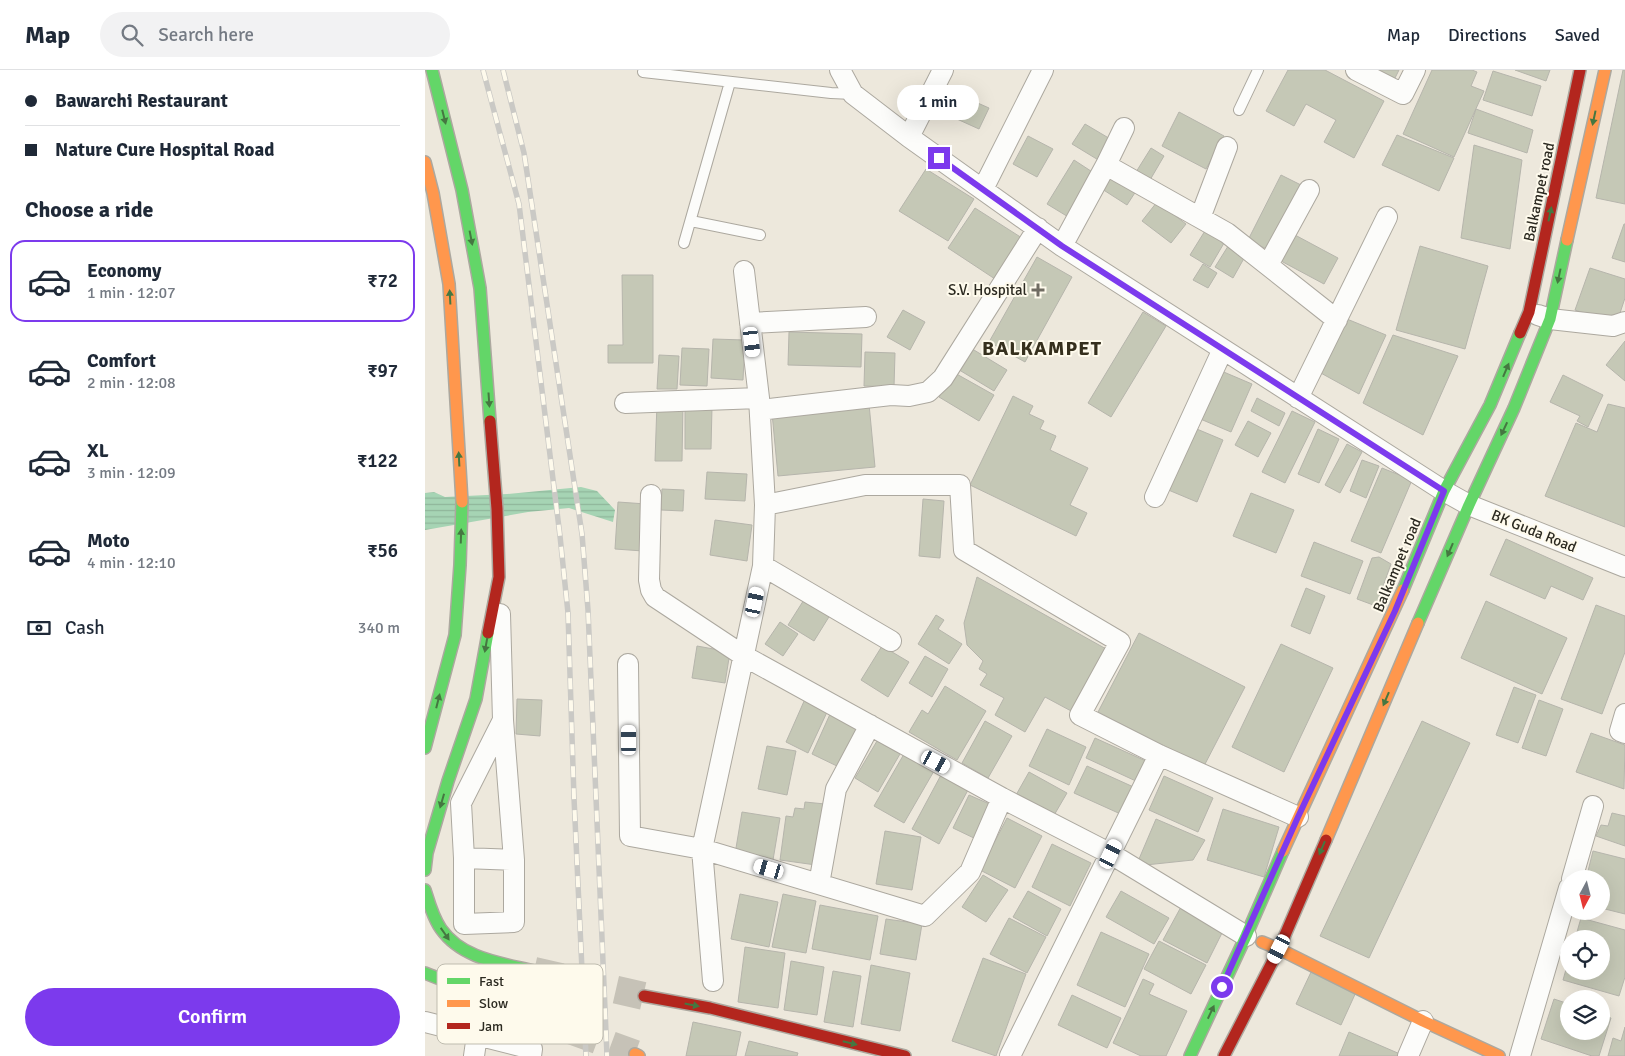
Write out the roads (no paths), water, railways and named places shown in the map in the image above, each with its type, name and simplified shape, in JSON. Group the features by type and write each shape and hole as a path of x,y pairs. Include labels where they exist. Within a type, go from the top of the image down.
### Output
{"street":[{"path":"425,748 455,636 462,507 449,284 451,213 432,70"},
{"path":"840,70 853,94"},
{"path":"909,137 943,70"},
{"path":"983,189 1043,70"},
{"path":"1356,70 1403,94 1415,70"},
{"name":"Balkampet road","path":"1190,1056 1246,936 1298,817 1395,611 1444,491 1490,405 1529,312 1580,70"},
{"path":"1224,1056 1279,949 1469,505 1514,408 1549,319 1605,70"},
{"name":"BK Guda Road","path":"853,94 909,137 1062,246 1444,491 1469,505 1625,567"},
{"path":"1062,246 1124,128"},
{"path":"1200,218 1227,147"},
{"path":"425,162 451,213 480,288 497,509 503,720 514,860 514,922 464,924 464,858 461,803 503,720"},
{"path":"1106,165 1227,233 1337,320"},
{"path":"1268,265 1309,190"},
{"path":"1298,398 1387,217"},
{"path":"625,403 760,404 891,395 909,396 928,392 943,378 1038,228"},
{"path":"713,981 702,849 763,566 765,504 760,404 744,272"},
{"path":"1529,312 1549,319 1613,326 1625,322"},
{"path":"750,323 866,317"},
{"path":"1155,497 1223,349"},
{"path":"765,504 865,485 960,485 964,550 1120,642 1079,715 1159,756 1298,817"},
{"path":"651,495 649,580 655,597 744,656 1002,798 1111,854 1246,936 1279,949 1423,1021 1499,1056"},
{"path":"763,566 891,641"},
{"path":"425,870 427,853 448,781 476,699 499,570"},
{"path":"628,664 630,836 702,849 925,916 970,872 1002,798"},
{"path":"1625,714 1620,731 1625,733"},
{"path":"819,884 837,789 870,725"},
{"path":"1010,1056 1159,756"},
{"path":"1574,870 1593,806"},
{"path":"464,858 514,860"},
{"path":"425,890 430,911 448,940 472,956 505,964"},
{"path":"1520,1056 1560,919"},
{"path":"425,973 437,978"},
{"path":"644,996 710,1008 905,1056"},
{"path":"1408,1056 1423,1021"},
{"path":"513,1044 533,1049 531,1056"}],"lane":[{"path":"1239,110 1258,70"},
{"path":"643,72 853,94"},
{"path":"684,243 730,82"},
{"path":"691,221 760,235"}],"tunnel":[{"path":"603,987 644,996"},
{"path":"603,1042 635,1054"}],"railway":[{"path":"483,70 519,204 560,536 568,613 582,964"},
{"path":"503,70 524,153 582,534 588,610 607,1056"},
{"path":"585,1044 586,1056"}],"place":[{"name":"S.V. Hospital","path":"1038,290"}],"district":[{"name":"BALKAMPET","path":"1042,348"}]}
